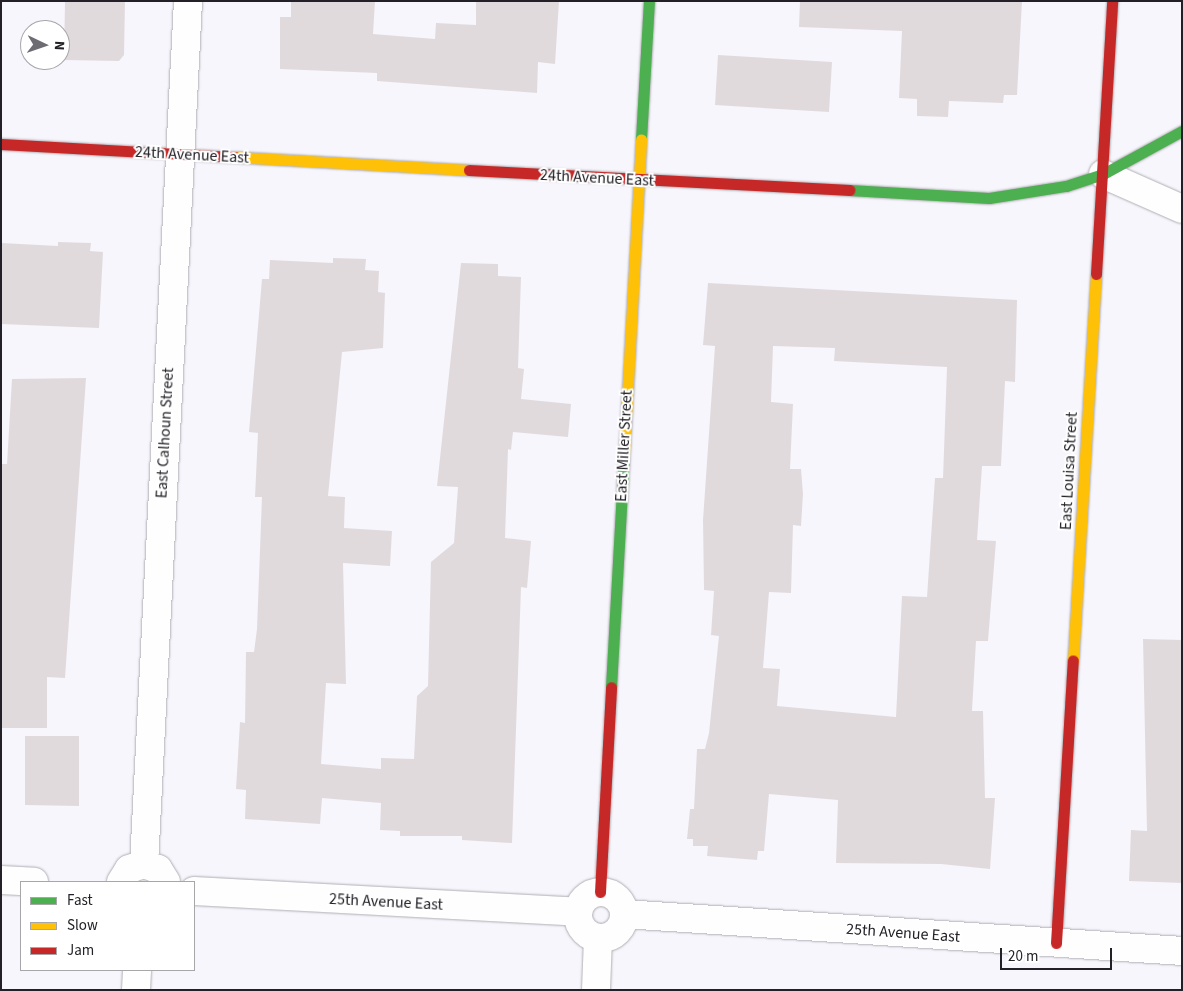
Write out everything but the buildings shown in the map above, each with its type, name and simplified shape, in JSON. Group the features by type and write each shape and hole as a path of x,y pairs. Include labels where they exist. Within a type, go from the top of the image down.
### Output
{"street":[{"name":"East Calhoun Street","path":"144,864 178,154 188,1"},
{"name":"East Miller Street","path":"600,892 649,1"},
{"name":"East Louisa Street","path":"1056,943 1112,1"},
{"name":"24th Avenue East","path":"1,144 989,198 1066,186 1103,174 1182,131"},
{"path":"1103,174 1182,209"},
{"path":"121,881 129,869 144,864 158,869 165,881"},
{"path":"1,880 20,881"},
{"name":"25th Avenue East","path":"195,891 578,912"},
{"path":"600,892 618,899 624,914 616,932 598,938 584,931 578,912 582,901 600,892"},
{"name":"25th Avenue East","path":"624,914 1182,951"},
{"path":"596,990 598,938"},
{"path":"136,990 137,971"}],"traffic: fast":[{"path":"641,139 649,1"},
{"path":"849,190 989,198 1066,186 1103,174 1182,131"},
{"path":"611,687 624,455"}],"traffic: slow":[{"path":"624,455 641,139"},
{"path":"236,157 469,170"},
{"path":"1073,661 1096,274"}],"traffic: jam":[{"path":"1096,274 1112,1"},
{"path":"1,144 236,157"},
{"path":"469,170 849,190"},
{"path":"1056,943 1073,661"},
{"path":"600,892 611,687"}]}
